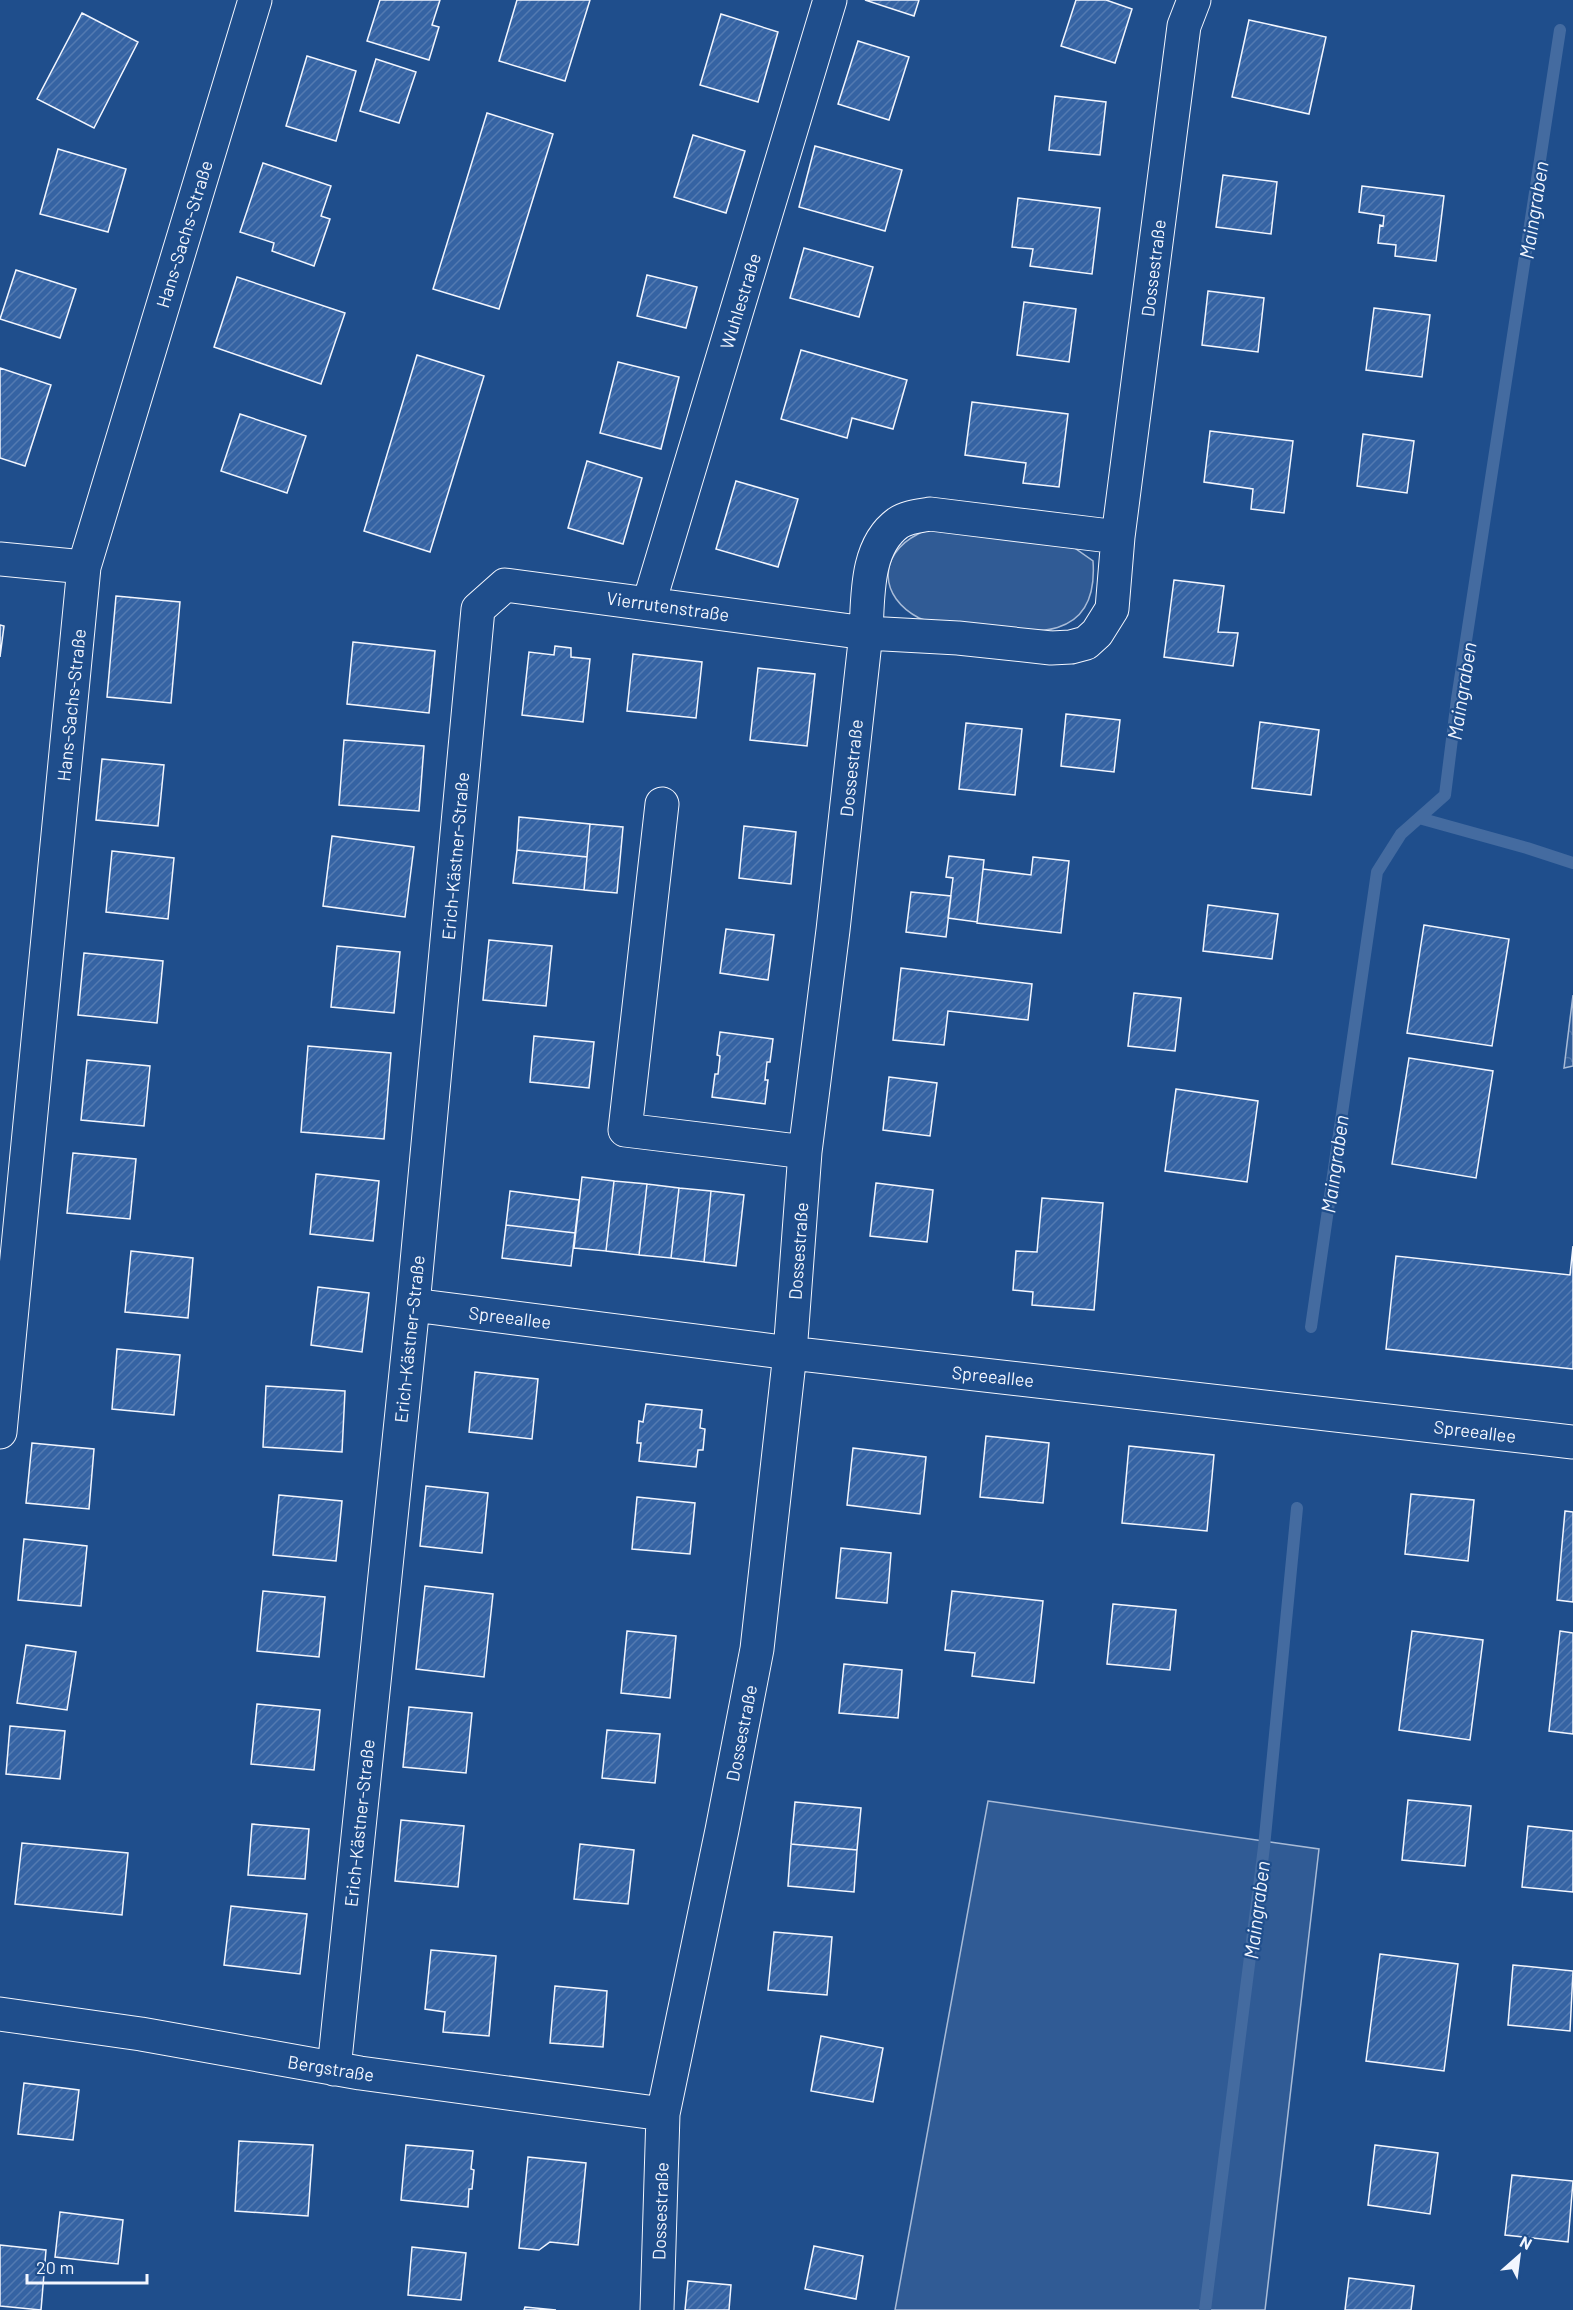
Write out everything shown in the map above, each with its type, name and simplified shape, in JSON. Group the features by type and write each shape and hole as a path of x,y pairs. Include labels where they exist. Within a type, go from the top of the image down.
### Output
{"street":[{"name":"Hans-Sachs-Straße","path":"0,1432 84,567 255,0"},
{"name":"Wuhlestraße","path":"649,603 830,0"},
{"name":"Dossestraße","path":"866,633 958,638 1051,648 1071,647 1086,643 1097,633 1112,609 1119,537 1184,26 1194,0"},
{"name":"Dossestraße","path":"657,2310 663,2114 757,1649 790,1353 805,1152 833,930 866,633 869,582 883,540 898,523 913,517 930,514 1119,537"},
{"path":"0,560 84,567"},
{"name":"Vierrutenstraße","path":"478,609 505,585 866,633"},
{"name":"Erich-Kästner-Straße","path":"333,2069 413,1305 478,609"},
{"path":"662,804 625,1130 805,1152"},
{"name":"Spreeallee","path":"413,1305 790,1353 1573,1442"},
{"name":"Bergstraße","path":"0,2014 141,2034 333,2069 663,2114"}],"green space":[{"path":"940,527 1066,542 1093,561 1092,588 1085,607 1073,620 1057,628 1038,631 938,623 919,618 896,599 890,588 888,576 890,564 895,553 905,543 921,533"},
{"path":"1573,995 1573,1066 1564,1068"},
{"path":"988,1801 1319,1849 1265,2310 895,2310"}],"building":[{"path":"380,0 440,0 432,25 439,27 429,60 367,41"},
{"path":"517,0 590,0 565,81 499,61"},
{"path":"865,0 919,0 914,16"},
{"path":"1076,0 1106,0 1132,9 1115,63 1061,46"},
{"path":"82,13 138,42 94,128 37,99"},
{"path":"721,14 778,32 758,102 700,85"},
{"path":"1249,20 1326,37 1309,114 1232,97"},
{"path":"858,41 909,57 889,120 838,104"},
{"path":"307,56 356,71 336,141 286,126"},
{"path":"376,59 416,72 399,123 360,111"},
{"path":"1055,96 1106,102 1100,155 1049,150"},
{"path":"487,113 553,134 499,309 433,289"},
{"path":"693,135 745,151 726,213 674,197"},
{"path":"815,146 902,170 885,231 799,207"},
{"path":"58,149 126,169 108,232 40,214"},
{"path":"263,163 331,186 321,216 330,219 314,266 272,251 274,243 240,232"},
{"path":"1223,175 1277,182 1271,234 1216,227"},
{"path":"1362,186 1444,196 1436,261 1395,256 1396,245 1378,243 1380,225 1383,226 1384,216 1359,212"},
{"path":"1018,198 1100,208 1092,274 1030,266 1033,249 1012,247"},
{"path":"804,248 873,267 859,317 790,298"},
{"path":"16,270 76,289 60,338 0,319"},
{"path":"647,275 697,287 686,328 637,316"},
{"path":"237,277 345,313 321,384 214,347"},
{"path":"1208,291 1264,298 1258,352 1202,345"},
{"path":"1024,302 1076,309 1069,362 1017,355"},
{"path":"1374,308 1430,315 1422,377 1366,370"},
{"path":"801,350 907,380 893,429 852,418 847,438 781,419"},
{"path":"417,355 484,376 430,552 364,531"},
{"path":"618,362 679,377 661,449 600,433"},
{"path":"0,368 51,385 25,466 0,458"},
{"path":"972,402 1068,414 1059,487 1023,483 1026,463 965,455"},
{"path":"240,414 306,436 287,493 221,471"},
{"path":"1210,431 1293,441 1284,513 1251,509 1253,489 1204,482"},
{"path":"1363,434 1414,441 1407,493 1357,486"},
{"path":"587,461 642,478 623,544 568,528"},
{"path":"736,481 798,499 778,567 716,549"},
{"path":"1174,580 1224,586 1218,632 1238,633 1233,666 1164,657"},
{"path":"116,596 180,602 171,703 107,697"},
{"path":"0,625 4,626 0,657"},
{"path":"353,642 435,651 429,713 347,704"},
{"path":"555,646 571,648 571,657 590,659 583,722 522,715 529,652 554,655"},
{"path":"633,654 702,662 696,718 627,711"},
{"path":"758,668 815,674 807,746 750,740"},
{"path":"1066,714 1120,720 1114,772 1061,766"},
{"path":"1260,722 1319,730 1311,795 1252,788"},
{"path":"966,723 1022,729 1015,795 959,789"},
{"path":"344,740 424,746 419,811 339,805"},
{"path":"102,759 164,765 158,826 96,820"},
{"path":"519,817 590,824 587,857 517,850"},
{"path":"590,824 623,827 617,893 584,890"},
{"path":"744,826 796,832 791,884 739,878"},
{"path":"332,836 414,847 405,917 323,906"},
{"path":"517,850 587,857 584,890 513,883"},
{"path":"112,851 174,858 168,919 106,912"},
{"path":"949,856 984,860 977,922 948,918 953,878 946,877"},
{"path":"1033,857 1069,861 1061,933 977,923 983,869 1031,875"},
{"path":"911,892 951,896 946,937 906,932"},
{"path":"1208,905 1278,914 1272,959 1203,951"},
{"path":"1424,925 1509,939 1492,1046 1407,1033"},
{"path":"726,929 774,935 768,980 720,973"},
{"path":"489,940 552,946 546,1006 483,1000"},
{"path":"337,946 400,952 394,1013 331,1007"},
{"path":"84,953 163,961 157,1023 78,1015"},
{"path":"901,968 1032,984 1028,1020 948,1011 944,1045 893,1040"},
{"path":"1134,993 1181,998 1175,1051 1128,1046"},
{"path":"720,1032 773,1039 770,1062 767,1062 765,1080 768,1080 765,1104 712,1097 715,1074 718,1074 720,1056 717,1055"},
{"path":"534,1036 594,1042 589,1088 530,1082"},
{"path":"308,1046 391,1053 384,1139 301,1132"},
{"path":"1409,1058 1493,1071 1476,1178 1392,1164"},
{"path":"87,1060 150,1066 144,1126 81,1120"},
{"path":"889,1077 937,1083 930,1136 883,1130"},
{"path":"1176,1089 1258,1101 1247,1182 1165,1171"},
{"path":"73,1153 136,1159 130,1219 67,1213"},
{"path":"316,1174 379,1181 373,1241 310,1234"},
{"path":"582,1177 614,1181 606,1251 574,1248"},
{"path":"614,1181 647,1184 639,1255 606,1251"},
{"path":"876,1183 933,1190 927,1242 870,1236"},
{"path":"647,1184 679,1188 671,1258 639,1255"},
{"path":"679,1188 711,1191 704,1262 671,1258"},
{"path":"510,1191 579,1200 575,1233 506,1225"},
{"path":"711,1191 744,1195 736,1266 704,1262"},
{"path":"1042,1198 1103,1203 1094,1310 1032,1305 1033,1292 1013,1290 1016,1251 1037,1252"},
{"path":"506,1225 575,1233 571,1266 502,1258"},
{"path":"1573,1246 1573,1369 1386,1349 1396,1256 1570,1275"},
{"path":"131,1251 193,1258 188,1318 125,1312"},
{"path":"318,1287 369,1293 362,1352 311,1345"},
{"path":"117,1349 180,1355 174,1415 112,1409"},
{"path":"475,1372 538,1379 532,1439 469,1432"},
{"path":"266,1386 345,1391 342,1452 263,1447"},
{"path":"646,1404 702,1410 700,1428 705,1429 703,1450 698,1450 696,1467 639,1461 641,1443 637,1443 639,1421 643,1422"},
{"path":"986,1436 1049,1443 1043,1503 980,1497"},
{"path":"32,1443 94,1449 89,1509 26,1503"},
{"path":"1129,1446 1214,1455 1207,1531 1122,1523"},
{"path":"853,1448 926,1457 920,1514 847,1505"},
{"path":"426,1486 488,1493 482,1553 420,1546"},
{"path":"1411,1494 1474,1500 1468,1561 1405,1554"},
{"path":"279,1495 342,1501 336,1561 273,1555"},
{"path":"637,1497 695,1503 690,1554 632,1549"},
{"path":"1565,1511 1573,1512 1573,1602 1557,1600"},
{"path":"24,1539 87,1546 81,1606 18,1600"},
{"path":"841,1548 891,1553 887,1603 836,1598"},
{"path":"425,1586 493,1594 484,1677 416,1669"},
{"path":"263,1591 325,1597 319,1657 257,1651"},
{"path":"952,1591 1043,1601 1034,1683 972,1676 975,1653 945,1650"},
{"path":"1113,1604 1176,1610 1170,1670 1107,1664"},
{"path":"627,1631 676,1636 670,1698 621,1693"},
{"path":"1412,1631 1483,1640 1470,1740 1399,1730"},
{"path":"1560,1631 1573,1633 1573,1734 1549,1731"},
{"path":"26,1645 76,1652 67,1710 17,1703"},
{"path":"844,1664 902,1670 898,1718 839,1713"},
{"path":"257,1704 320,1710 314,1770 251,1764"},
{"path":"409,1707 472,1713 466,1773 403,1767"},
{"path":"10,1726 65,1731 60,1779 6,1774"},
{"path":"607,1730 660,1734 655,1783 602,1778"},
{"path":"1408,1800 1471,1806 1465,1866 1402,1860"},
{"path":"795,1802 861,1808 857,1850 791,1844"},
{"path":"401,1820 464,1826 458,1887 395,1881"},
{"path":"252,1824 309,1829 305,1879 248,1875"},
{"path":"1528,1826 1573,1831 1573,1892 1522,1887"},
{"path":"22,1843 128,1853 122,1915 15,1904"},
{"path":"580,1844 634,1850 628,1904 574,1899"},
{"path":"791,1844 857,1850 854,1892 788,1886"},
{"path":"231,1906 307,1914 300,1974 224,1965"},
{"path":"774,1932 832,1937 827,1995 768,1990"},
{"path":"431,1950 496,1956 489,2036 443,2032 445,2012 425,2009"},
{"path":"1380,1954 1458,1964 1444,2071 1366,2061"},
{"path":"1513,1965 1573,1971 1570,2031 1508,2025"},
{"path":"555,1986 607,1991 603,2047 550,2043"},
{"path":"821,2036 883,2048 873,2102 811,2091"},
{"path":"24,2083 79,2090 73,2140 18,2134"},
{"path":"239,2141 313,2145 308,2216 235,2211"},
{"path":"406,2145 473,2151 471,2169 474,2170 472,2189 469,2189 468,2207 401,2200"},
{"path":"1375,2145 1438,2153 1430,2214 1368,2205"},
{"path":"528,2157 586,2163 578,2245 550,2242 539,2250 519,2248"},
{"path":"1512,2175 1573,2181 1568,2242 1505,2235"},
{"path":"60,2212 123,2220 118,2264 55,2257"},
{"path":"0,2245 46,2250 41,2310 0,2306"},
{"path":"814,2246 863,2256 856,2299 805,2289"},
{"path":"412,2247 466,2253 461,2300 408,2295"},
{"path":"1349,2278 1414,2286 1411,2310 1345,2310"},
{"path":"688,2281 731,2285 729,2310 685,2310"},
{"path":"525,2307 556,2310 524,2310"}],"waterway":[{"name":"Maingraben","path":"1311,1327 1377,872 1401,834 1445,795 1457,699 1560,30"},
{"path":"1419,818 1573,863"},
{"name":"Maingraben","path":"1205,2310 1264,1847 1297,1508"}]}
